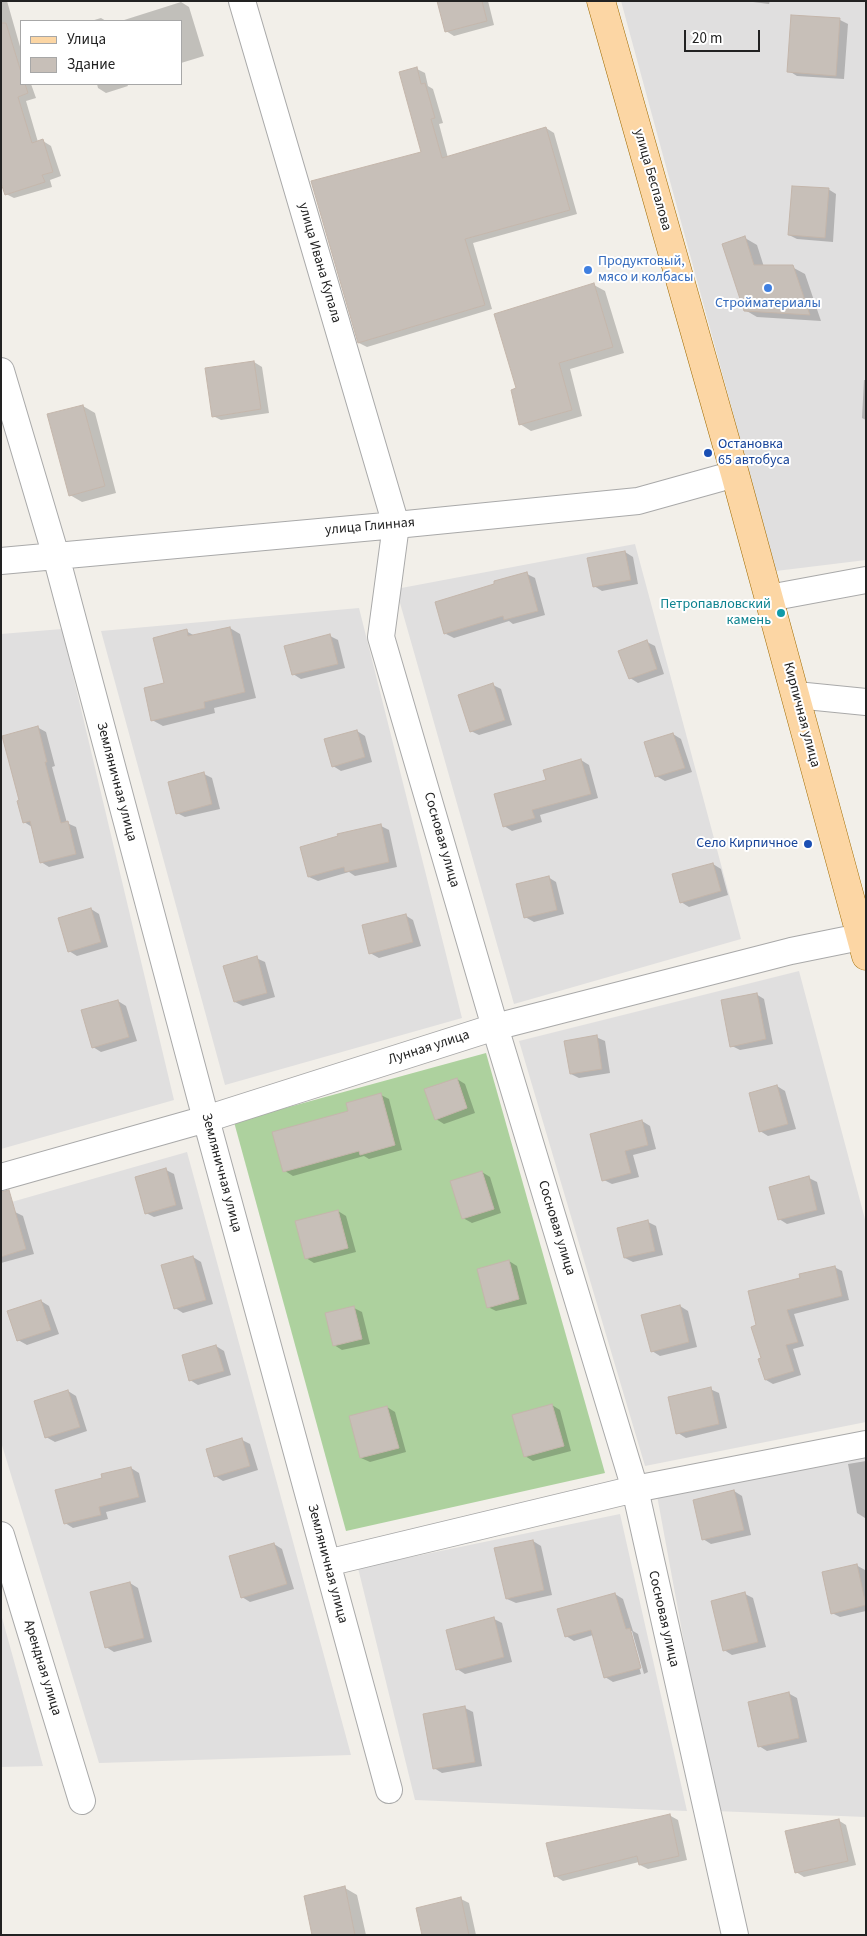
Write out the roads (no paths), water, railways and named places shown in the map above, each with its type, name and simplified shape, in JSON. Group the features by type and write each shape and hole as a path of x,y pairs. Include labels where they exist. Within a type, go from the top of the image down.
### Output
{"main road":[{"name":"улица Беспалова","path":"601,1 736,474"},
{"name":"Кирпичная улица","path":"736,474 768,598 858,899 863,946"}],"street":[{"name":"улица Ивана Купала","path":"242,1 396,525"},
{"name":"Земляничная улица","path":"1,371 56,556 206,1119 389,1790"},
{"name":"улица Глинная","path":"1,561 638,501 736,474"},
{"name":"Сосновая улица","path":"396,525 381,637 495,1027 635,1489 735,1935"},
{"path":"768,598 866,580"},
{"path":"796,695 866,702"},
{"name":"Лунная улица","path":"1,1177 206,1119 495,1027 791,951 863,946"},
{"path":"327,1563 635,1489 866,1444"},
{"name":"Арендная улица","path":"1,1535 82,1801"}],"place":[{"name":"Продуктовый, мясо и колбасы","path":"588,270"},
{"name":"Стройматериалы","path":"768,288"},
{"name":"Остановка 65 автобуса","path":"708,453"},
{"name":"Петропавловский камень","path":"781,613"},
{"name":"Село Кирпичное","path":"808,844"}]}
